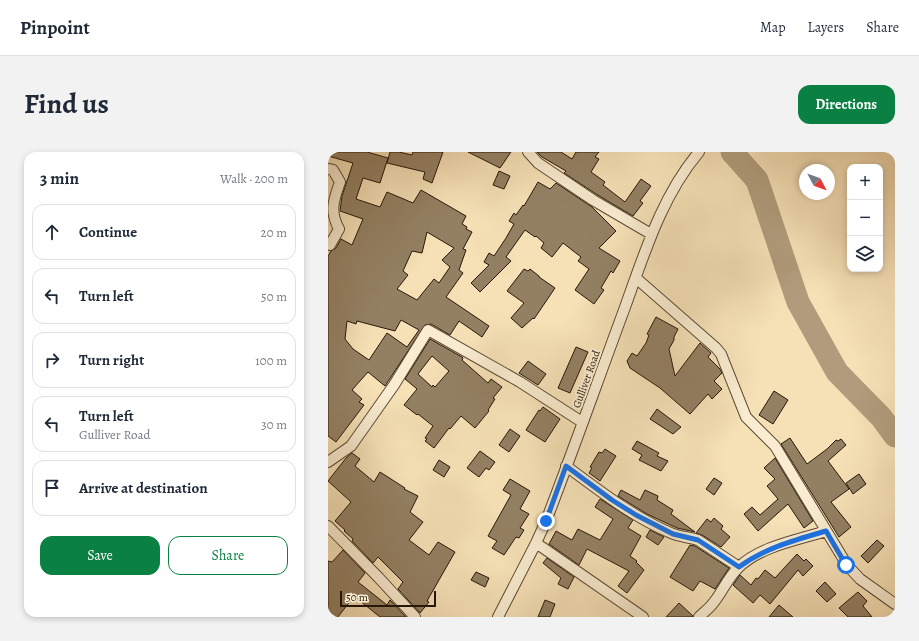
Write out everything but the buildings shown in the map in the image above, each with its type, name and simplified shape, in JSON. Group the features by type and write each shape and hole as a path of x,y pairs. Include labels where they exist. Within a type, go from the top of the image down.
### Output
{"street":[{"path":"528,152 543,167 593,200 651,234"},
{"name":"Gulliver Road","path":"498,617 536,543 636,278 651,234 678,181 699,152"},
{"path":"328,169 334,170 340,182 333,203 335,223 339,229 330,245"},
{"path":"636,278 721,354 746,417 775,446 846,565 853,573 895,604"},
{"path":"328,462 351,446 398,380 428,330 520,382 582,422"},
{"path":"566,466 612,500 636,515 673,534 698,540 739,567"},
{"path":"328,526 415,617"},
{"path":"699,617 715,601 728,580 739,567 752,557 768,550 826,531"},
{"path":"536,543 643,617"}],"waterway":[{"path":"732,152 757,180 798,302 837,372 881,417 895,436"}],"route":[{"path":"546,521 566,466 612,500 636,515 673,534 698,540 739,567 752,557 768,550 826,531 846,565"}]}
